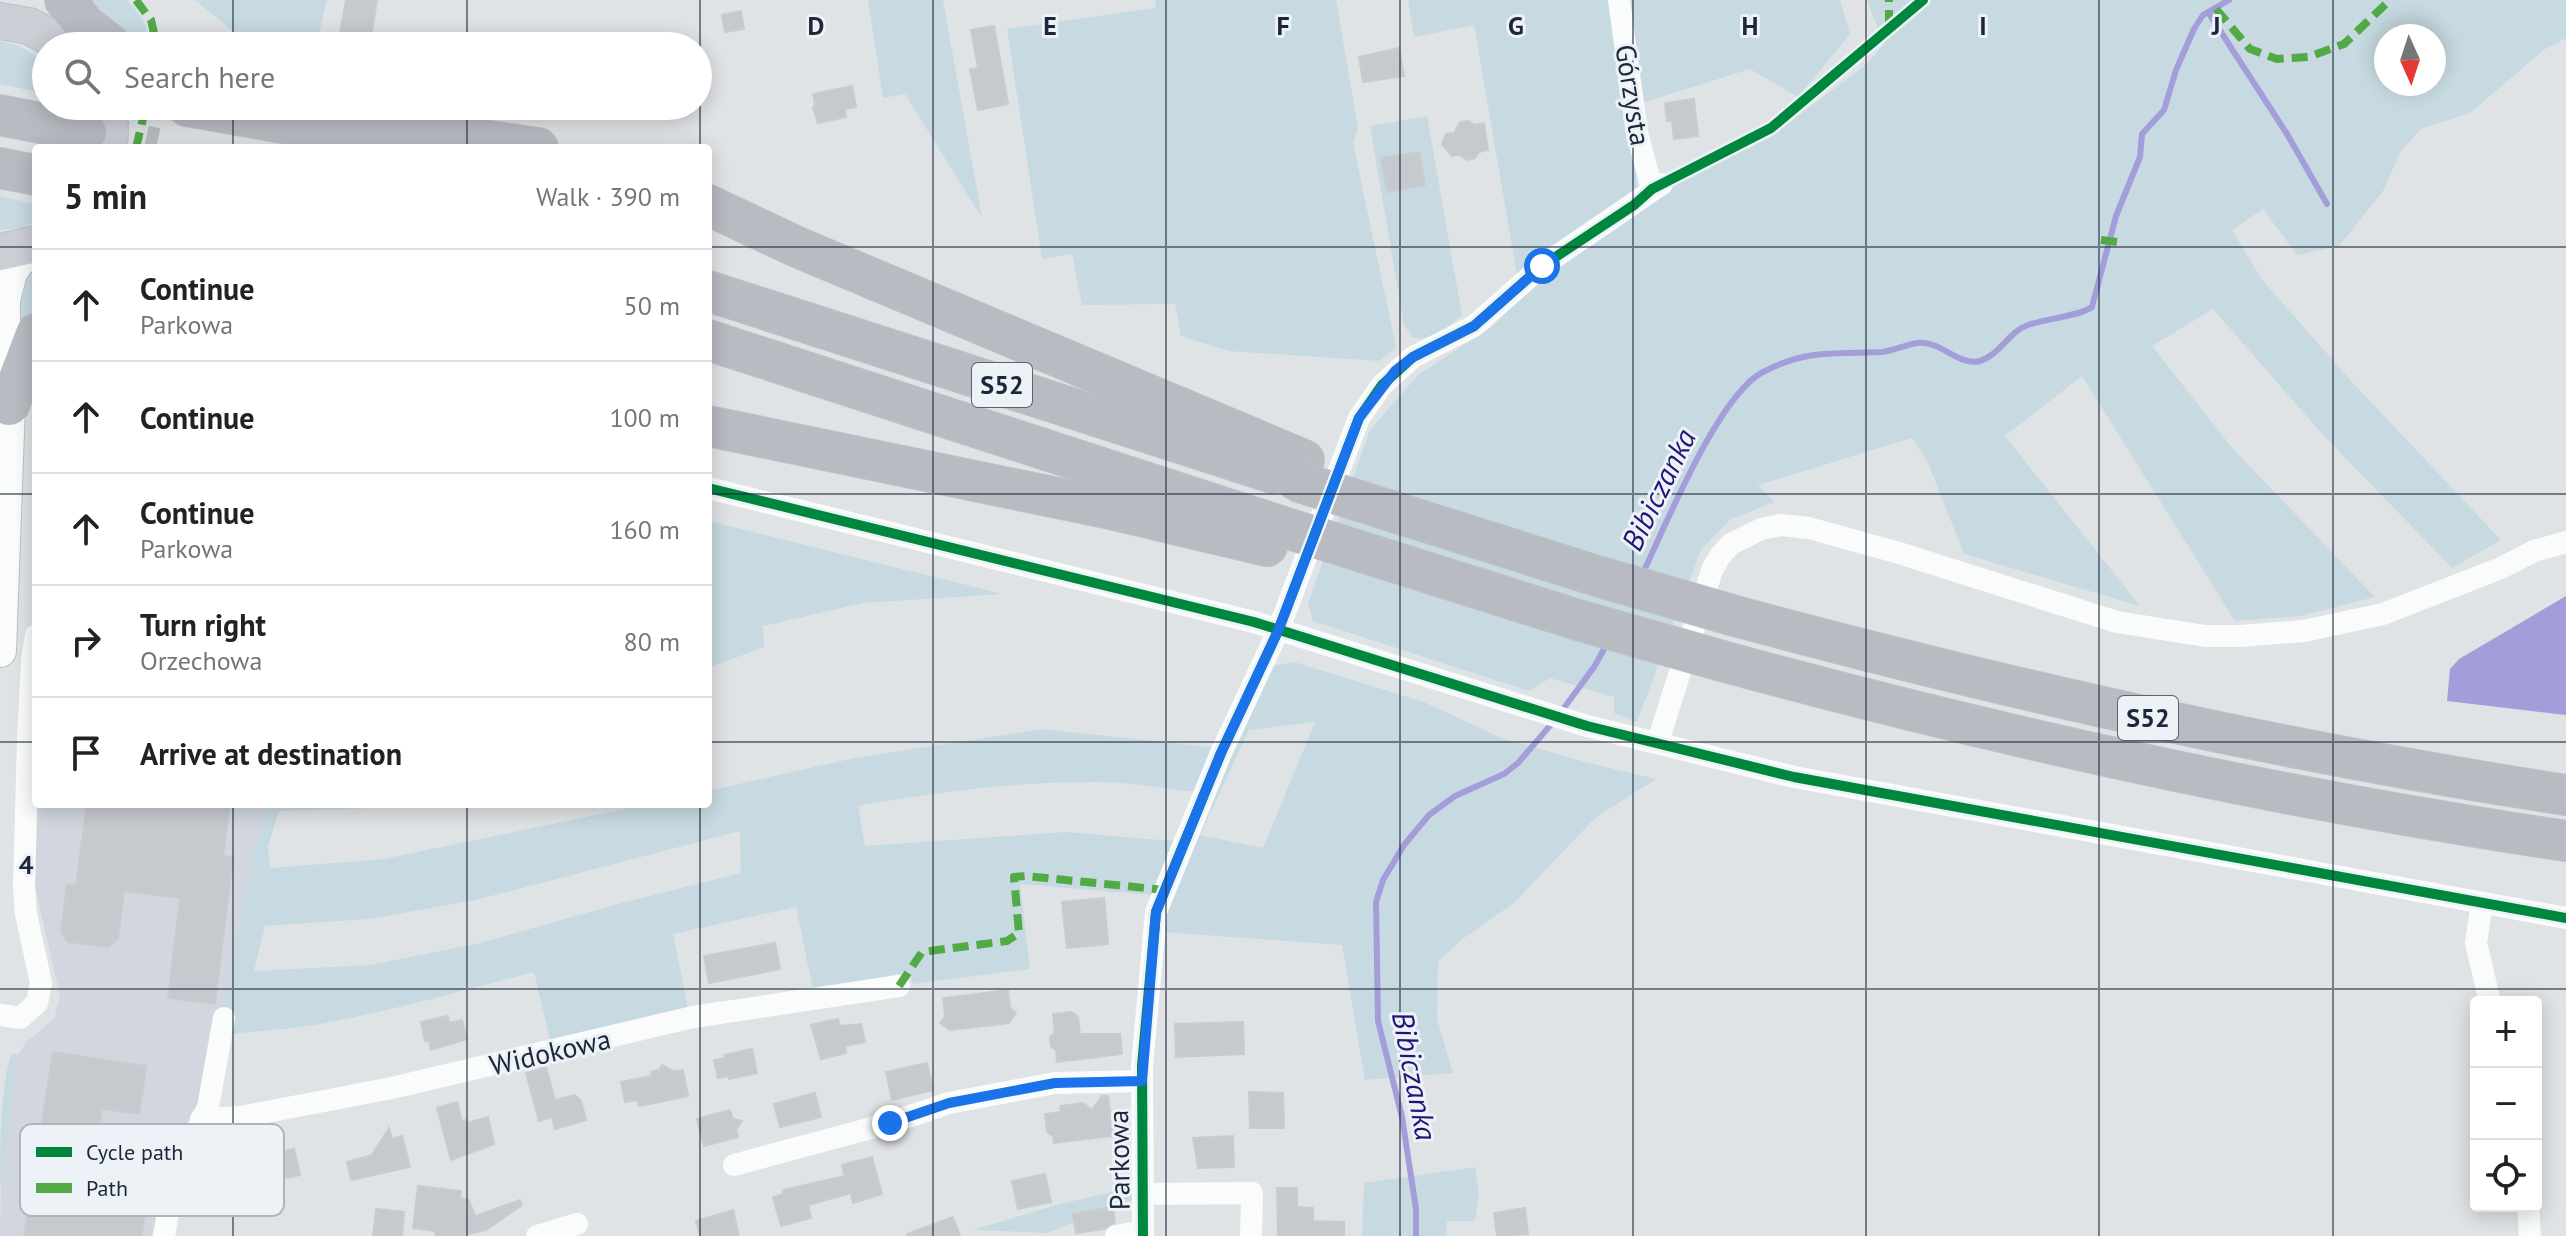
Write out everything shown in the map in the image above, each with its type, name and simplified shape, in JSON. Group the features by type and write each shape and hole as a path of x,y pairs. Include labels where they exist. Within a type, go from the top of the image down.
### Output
{"highway":[{"path":"65,0 94,32"},
{"path":"0,115 32,119"},
{"path":"36,120 100,129"},
{"path":"275,120 300,126 447,135 510,144"},
{"path":"0,168 32,174"},
{"path":"712,207 797,247 1109,376 1300,470"},
{"name":"S52","path":"712,292 1300,470 1427,522 1735,616 1964,676 2171,723 2351,759 2566,795"},
{"name":"S52","path":"712,341 1279,537 1406,566 1722,661 1977,728 2193,776 2455,825 2566,841"},
{"path":"9,405 32,345"},
{"path":"712,427 1111,509 1279,537"}],"main road":[{"path":"34,0 56,32"},
{"path":"0,21 29,26 41,32"},
{"path":"0,252 32,245"},
{"path":"0,651 9,405 4,356 5,290 17,264 32,248"}],"street":[{"name":"Górzysta","path":"1413,357 1474,326 1542,266 1634,205 1657,186 1637,133 1619,0"},
{"name":"Parkowa","path":"1143,1233 1142,1081 1156,912 1221,753 1278,631 1359,418 1382,385 1413,357"},
{"path":"712,489 1254,622 1528,709 1794,777 2566,918"},
{"path":"1658,742 1712,570 1731,544 1761,529 1781,525 1836,534 2117,622 2205,636 2304,631 2383,614 2501,568 2534,551 2566,542"},
{"path":"0,1015 20,1018 37,1003 41,983 26,914 24,887 32,660"},
{"path":"2482,903 2476,943 2488,996"},
{"name":"Widokowa","path":"201,1119 240,1117 392,1088 693,1017 899,986"},
{"path":"199,1124 208,1107 224,1018"},
{"path":"734,1165 890,1123 949,1103 1055,1083 1142,1081"},
{"path":"1144,1194 1252,1193 1251,1236"},
{"path":"2528,1212 2530,1236"},
{"path":"164,1236 168,1216"},
{"path":"537,1236 577,1224"},
{"path":"1116,1236 1143,1233"}],"shaded area":[{"path":"78,0 127,0 143,21 147,32 113,32"},
{"path":"195,0 327,0 319,32 234,32"},
{"path":"868,0 943,0 982,218 905,94 883,98"},
{"path":"1156,0 1336,0 1358,128 1353,143 1396,347 1379,361 1228,351 1181,336 1175,304 1082,305 1072,254 1042,259 1007,29 1155,8"},
{"path":"1408,0 1615,0 1638,190 1517,275 1474,25 1414,37"},
{"path":"1624,0 1840,0 1850,34 1798,97 1750,69 1639,104"},
{"path":"1867,0 2566,0 2566,38 2545,49 2470,113 2421,129 2401,151 2383,191 2339,246 2297,255 2263,209 2232,230 2263,281 2354,384 2501,540 2452,568 2323,435 2213,309 2152,346 2234,450 2375,597 2300,616 2235,621 2082,376 2005,436 2140,606 1964,554 1928,463 1912,438 1758,485 1774,502 1731,519 1701,550 1637,722 1614,713 1614,697 1550,678 1529,691 1313,621 1308,603 1370,430 1418,375 1493,326 1549,268 1674,181 1770,137 1868,63 1884,44"},
{"path":"0,41 32,54 32,91 0,84"},
{"path":"1427,116 1462,315 1434,339 1413,338 1404,325 1370,126"},
{"path":"0,196 32,203 32,224 0,230"},
{"path":"32,271 32,323 19,347 21,294"},
{"path":"712,522 1003,594 863,603 763,626 764,647 712,666"},
{"path":"2566,596 2566,715 2447,701 2450,669 2459,659"},
{"path":"1294,662 1424,702 1501,738 1656,779 1595,818 1514,903 1461,940 1438,962 1437,1019 1453,1073 1365,1080 1342,945 1162,932 1166,911 1266,667","holes":["1315,722 1263,848 1200,835 1249,730"]},
{"path":"1043,729 1220,748 1198,792 1113,783 1040,783 949,792 858,806 865,846 1066,832 1173,841 1152,895 1020,884 1030,969 912,984 910,972 813,990 796,907 673,934 689,1013 551,1045 534,972 342,1020 217,1037 252,860 266,808 370,808 279,811 268,846 270,868 384,859 629,808 712,808 712,790 854,758","holes":["740,831 741,873 480,943 370,965 254,971 265,926 369,919 476,900"]},
{"path":"36,808 266,808 252,861 217,1037 198,1103 188,1124 20,1124 20,1216 156,1216 152,1236 0,1236 1,1175 18,1055 26,1042 54,1019 60,996 33,878"},
{"path":"12,1053 18,1055 0,1187 3,1100"},
{"path":"1475,1167 1479,1194 1475,1221 1447,1221 1447,1236 1362,1236 1364,1183"},
{"path":"1138,1186 1134,1199 1047,1233 972,1230 1060,1204"}],"building":[{"path":"346,0 377,0 372,32 340,32"},
{"path":"741,11 744,29 725,32 722,15"},
{"path":"994,26 1008,104 978,110 970,69 978,68 971,30"},
{"path":"1399,48 1404,76 1363,82 1359,57"},
{"path":"852,86 856,107 845,109 846,117 818,123 813,94"},
{"path":"1694,99 1698,136 1674,139 1672,120 1667,121 1665,103"},
{"path":"1469,121 1474,125 1484,123 1488,150 1467,160 1460,155 1452,156 1442,144 1446,134 1454,133 1460,122"},
{"path":"1419,152 1425,185 1387,192 1381,158"},
{"path":"86,808 229,808 223,856 233,857 215,1004 168,998 180,898 124,891 118,939 108,947 68,942 61,932 67,884 76,885"},
{"path":"1104,898 1108,944 1067,948 1062,902"},
{"path":"775,943 780,969 709,983 704,956"},
{"path":"1008,990 1010,1008 1016,1013 1009,1023 950,1030 940,1023 945,1016 943,998"},
{"path":"1072,1012 1078,1017 1080,1034 1120,1034 1122,1054 1057,1062 1050,1037 1055,1033 1053,1014"},
{"path":"448,1016 449,1023 462,1020 467,1039 431,1050 429,1040 425,1041 421,1022"},
{"path":"838,1019 840,1026 861,1024 865,1042 845,1046 846,1053 821,1059 811,1025"},
{"path":"1243,1022 1244,1054 1176,1057 1175,1024"},
{"path":"752,1049 757,1073 718,1078 714,1060"},
{"path":"53,1052 146,1066 139,1114 102,1109 100,1124 42,1124"},
{"path":"927,1063 933,1090 892,1100 886,1072"},
{"path":"662,1065 673,1071 683,1070 688,1096 639,1106 638,1100 625,1102 621,1082 652,1076 651,1072 659,1070"},
{"path":"546,1067 555,1100 575,1095 581,1101 586,1120 555,1129 552,1117 539,1121 526,1073"},
{"path":"1249,1092 1283,1093 1284,1128 1250,1128"},
{"path":"815,1093 821,1117 780,1127 774,1104"},
{"path":"1102,1096 1108,1096 1113,1136 1054,1143 1053,1136 1047,1132 1045,1114 1061,1112 1060,1106 1083,1103 1092,1110"},
{"path":"457,1102 462,1121 466,1120 467,1123 488,1117 494,1144 451,1160 437,1108"},
{"path":"730,1110 733,1119 742,1121 736,1130 738,1137 704,1146 697,1119"},
{"path":"389,1128 392,1139 402,1136 410,1167 351,1180 347,1162 372,1155"},
{"path":"1233,1136 1234,1167 1198,1168 1193,1138"},
{"path":"294,1149 300,1175 284,1178 284,1151"},
{"path":"872,1157 882,1194 853,1203 851,1193 808,1205 811,1218 781,1226 773,1197 784,1194 783,1190 845,1176 842,1165"},
{"path":"1045,1174 1051,1202 1018,1209 1012,1181"},
{"path":"418,1186 461,1191 460,1198 469,1200 475,1216 520,1200 522,1205 486,1230 460,1236 436,1236 435,1231 413,1228"},
{"path":"1277,1188 1297,1188 1297,1207 1313,1208 1313,1221 1344,1222 1344,1236 1278,1236"},
{"path":"1113,1207 1115,1222 1104,1229 1076,1233 1073,1214"},
{"path":"1525,1208 1528,1234 1497,1236 1494,1213"},
{"path":"376,1209 404,1212 402,1236 373,1236"},
{"path":"733,1210 739,1236 700,1236 696,1221"},
{"path":"27,1216 144,1216 141,1236 24,1236"},
{"path":"953,1217 960,1236 907,1236 907,1234"}],"waterway":[{"name":"Bibiczanka","path":"1642,575 1711,434 1746,385 1763,372 1808,356 1882,352 1917,343 1934,345 1965,360 1980,361 1993,354 2021,328 2092,307 2116,216 2140,157 2142,134 2164,110 2176,70 2203,15 2229,0"},
{"path":"2208,12 2287,134 2327,204"},
{"name":"Bibiczanka","path":"1561,712 1608,642"},
{"name":"Bibiczanka","path":"1416,1236 1416,1209 1402,1117 1378,1021 1376,902 1383,880 1404,845 1429,815 1455,796 1504,774 1518,763 1554,721"}],"tunnel":[{"path":"86,132 138,144"}],"marked path":[{"path":"136,0 151,20 154,32"},
{"path":"1889,0 1889,26"},
{"path":"2216,9 2250,49 2277,59 2308,57 2344,44 2390,0"},
{"path":"137,144 143,120"},
{"path":"2101,240 2117,242"},
{"path":"899,986 922,952 1007,941 1019,933 1014,877 1165,890"}],"cycle path":[{"path":"1143,1236 1142,1066 1156,912 1221,753 1278,631 1359,418 1382,385 1413,357 1474,326 1542,266 1634,205 1652,189 1771,128 1923,0"},
{"path":"712,489 1254,622 1587,726 1794,777 2566,918"}],"route":[{"path":"890,1123 949,1103 1055,1083 1142,1081 1156,912 1221,753 1278,631 1350,435 1371,399 1395,371 1413,357 1474,326 1542,266"}]}
